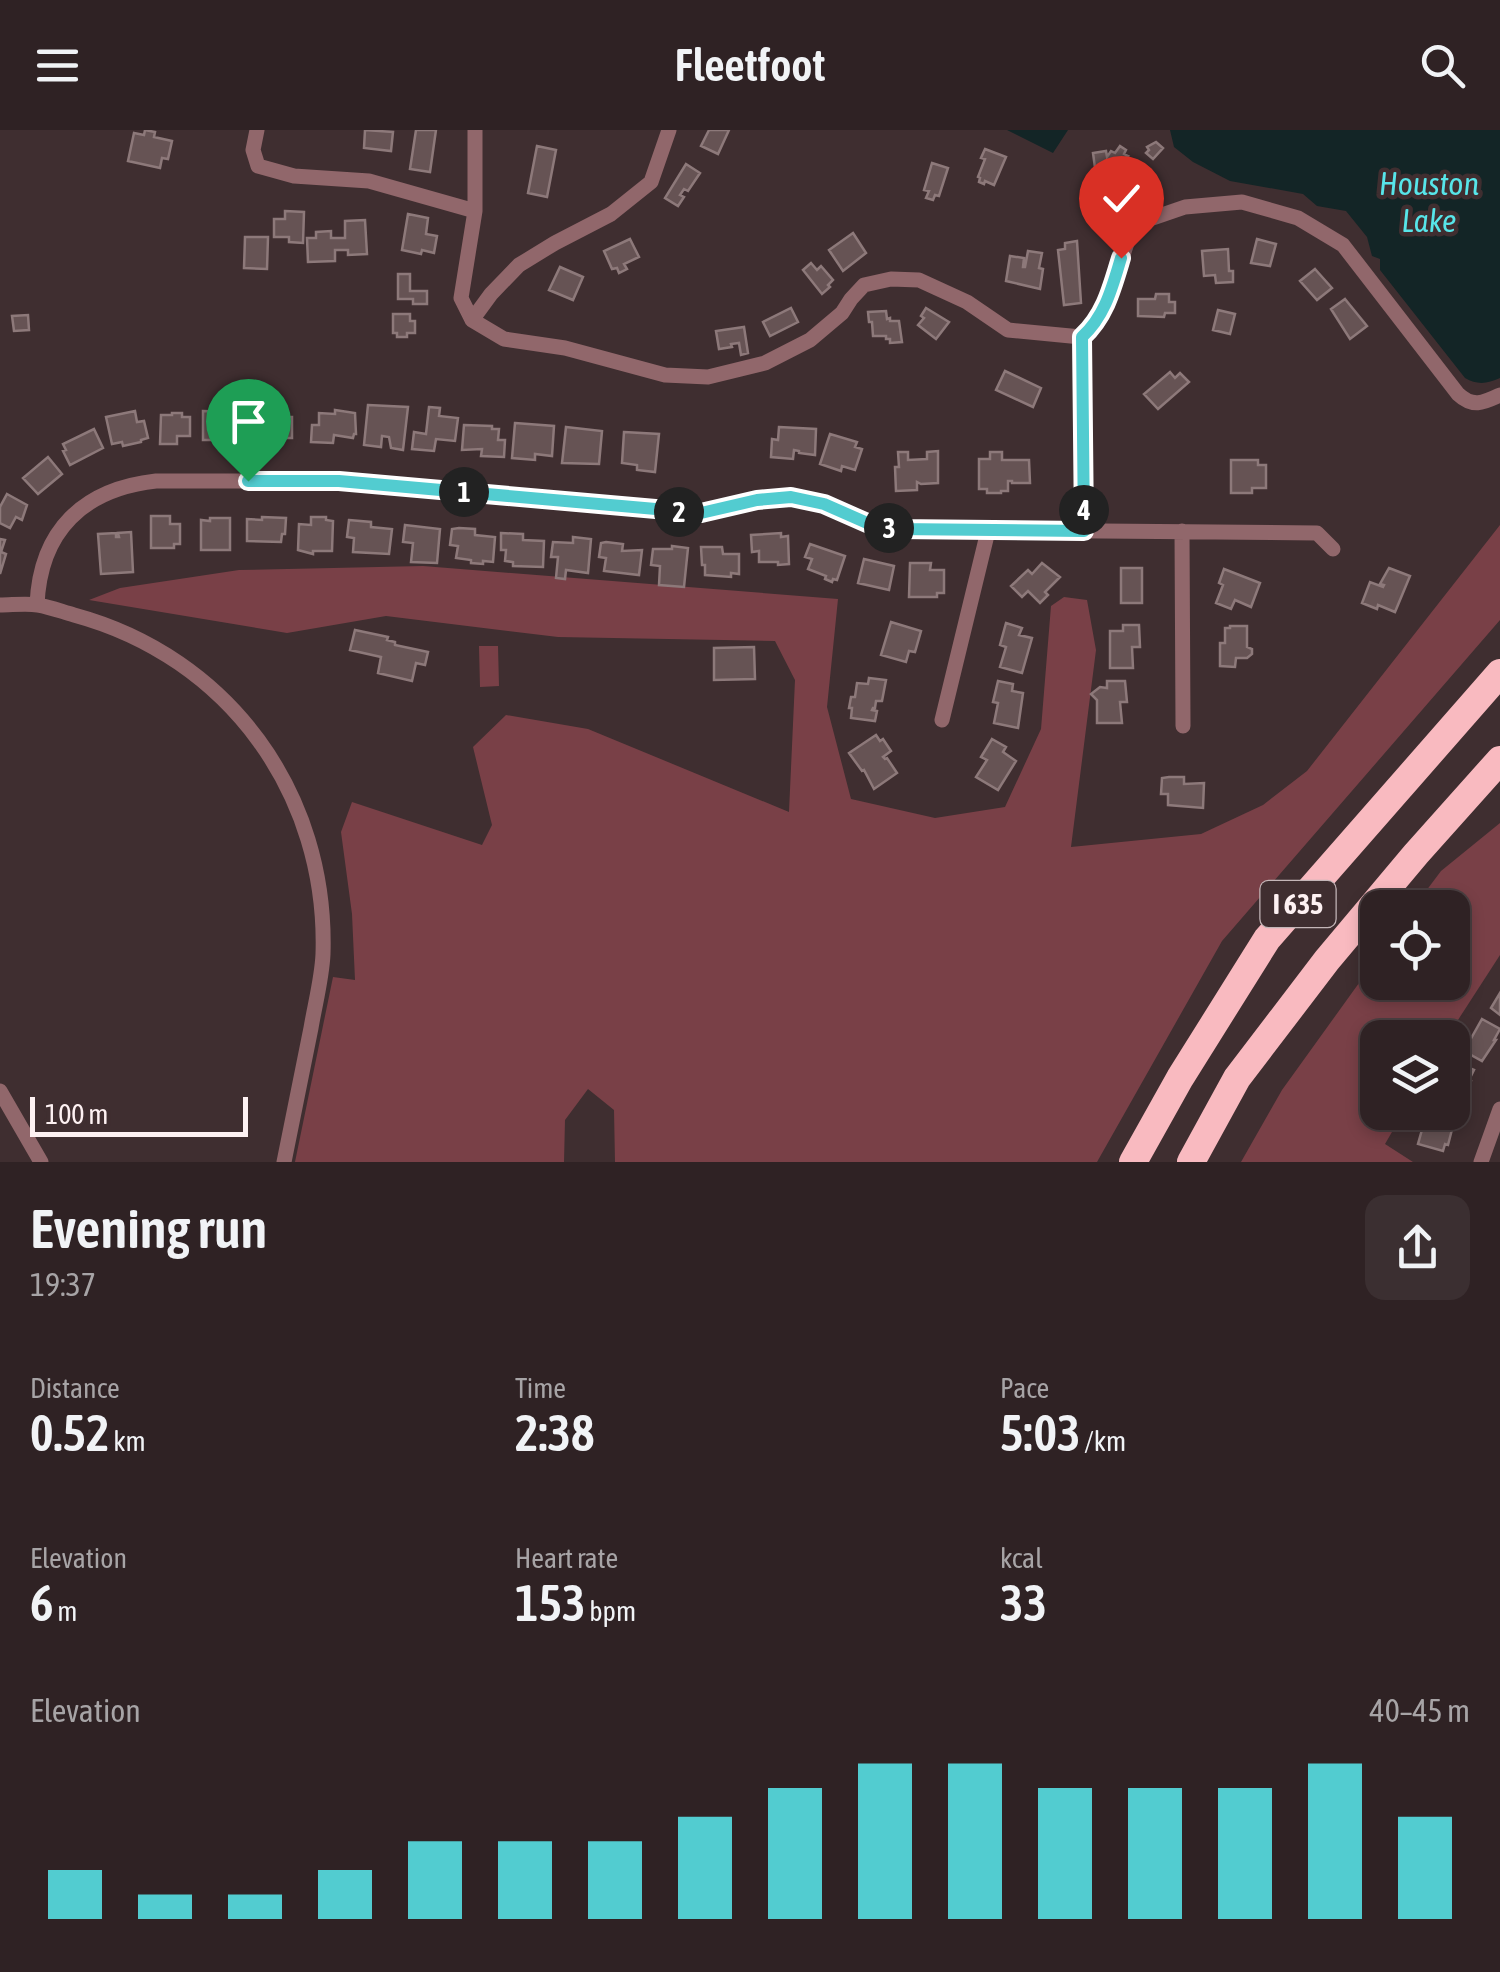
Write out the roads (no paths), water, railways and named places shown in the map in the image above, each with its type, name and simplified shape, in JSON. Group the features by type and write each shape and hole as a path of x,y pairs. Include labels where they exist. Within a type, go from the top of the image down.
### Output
{"highway":[{"name":"I 635","path":"1133,1162 1267,939 1500,673"},
{"name":"I 635","path":"1191,1162 1237,1078 1316,975 1498,763"}],"street":[{"path":"258,130 253,150 258,166 294,176 369,180 476,211"},
{"path":"475,130 476,211 461,298 472,320 504,340 565,348 665,375 708,377 765,363 810,340 842,313 864,285 891,279 919,280 966,302 1008,330 1082,337 1096,325 1128,240 1150,219 1186,207 1242,202 1298,218 1343,245 1458,394 1472,404 1500,395"},
{"path":"472,320 520,265 611,214 651,182 670,130"},
{"path":"1082,337 1084,531"},
{"path":"36,605 44,560 71,518 107,492 128,484 156,481 339,481 701,513 791,497 824,504 874,526 896,529 1317,533 1333,549"},
{"path":"942,720 988,530"},
{"path":"1182,531 1183,726"},
{"path":"0,605 36,605 98,622 128,634 186,668 214,690 263,744 298,808 318,882 323,957 284,1162"},
{"path":"0,1091 41,1162"},
{"path":"1482,1162 1500,1109"}],"water":[{"path":"1007,130 1068,130 1053,153"},
{"name":"Houston Lake","path":"1170,130 1500,130 1500,378 1482,383 1465,378 1380,270 1380,259 1372,256 1367,237 1346,211 1317,206 1303,194 1230,181 1174,147"}]}
